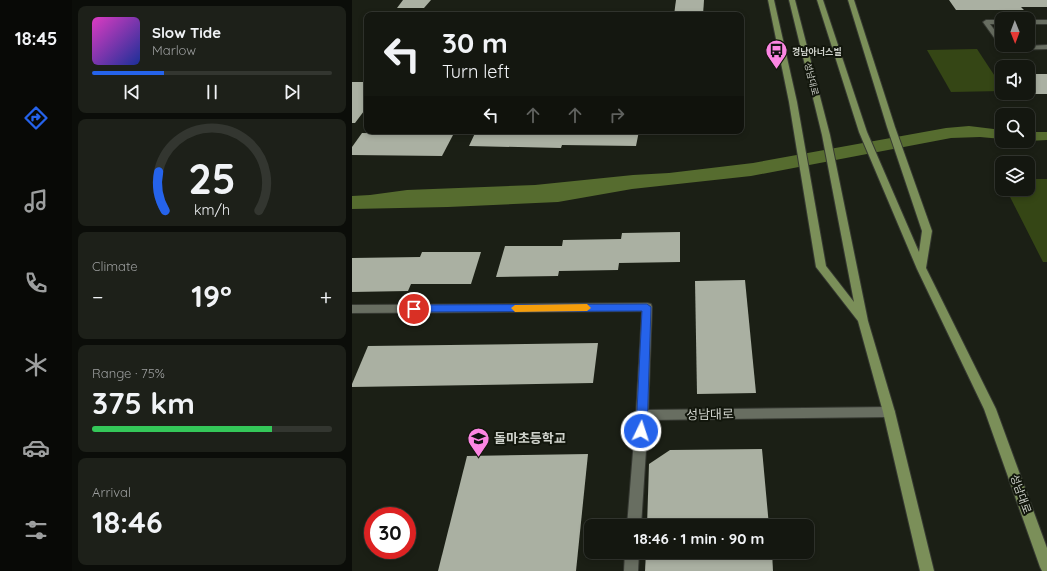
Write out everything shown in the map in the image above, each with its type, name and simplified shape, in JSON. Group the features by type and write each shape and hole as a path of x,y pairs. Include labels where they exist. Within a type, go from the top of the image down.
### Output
{"main road":[{"path":"771,0 800,139 821,267 863,321 889,412 927,571"},
{"name":"성남대로","path":"792,0 826,135 863,321"},
{"name":"성남대로","path":"820,0 863,132 922,269 990,409 1047,567"},
{"path":"851,0 891,127 927,231 922,269"}],"street":[{"path":"995,22 986,22 995,35"},
{"path":"1035,22 1047,22"},
{"path":"1035,48 1047,47"},
{"path":"352,309 647,307 642,415 635,519"},
{"name":"성남대로","path":"642,415 889,412"},
{"path":"631,571 632,559"}],"shaded area":[{"path":"977,49 995,76 995,91 951,92 927,50"},
{"path":"969,126 995,129 995,138 980,137 951,138 751,176 632,189 558,202 448,207 352,209 352,196 407,190 535,185 633,175 669,173 753,163 946,128"},
{"path":"1035,132 1047,132 1047,140 1035,141"},
{"path":"1035,179 1047,179 1047,262 1043,262 1010,196 1035,196"}],"building":[{"path":"403,0 431,0 424,8 397,8"},
{"path":"676,0 704,0 703,12 674,12"},
{"path":"949,0 1047,0 1047,7 1021,7 1024,10 956,10"},
{"path":"1035,74 1047,74 1047,94 1035,94"},
{"path":"352,82 364,82 364,111 355,123 352,123"},
{"path":"362,133 453,135 442,156 352,155 352,147"},
{"path":"475,134 638,134 636,146 562,145 561,148 469,146"},
{"path":"680,232 680,262 619,263 618,270 559,271 558,276 496,277 505,246 562,246 563,240 621,239 622,233"},
{"path":"422,252 481,252 471,284 411,284 408,291 352,292 352,258 420,257"},
{"path":"745,280 756,393 697,394 695,281"},
{"path":"598,343 593,383 352,387 368,346"},
{"path":"762,449 768,519 647,519 649,464 670,450"},
{"path":"588,454 576,571 438,571 467,456"},
{"path":"646,559 772,559 773,571 645,571"}],"slow traffic":[{"path":"515,308 587,308"}],"place":[{"name":"경남아너스빌","path":"776,70"},
{"name":"돌마초등학교","path":"478,458"}],"route":[{"path":"414,309 647,307 641,431"}]}
